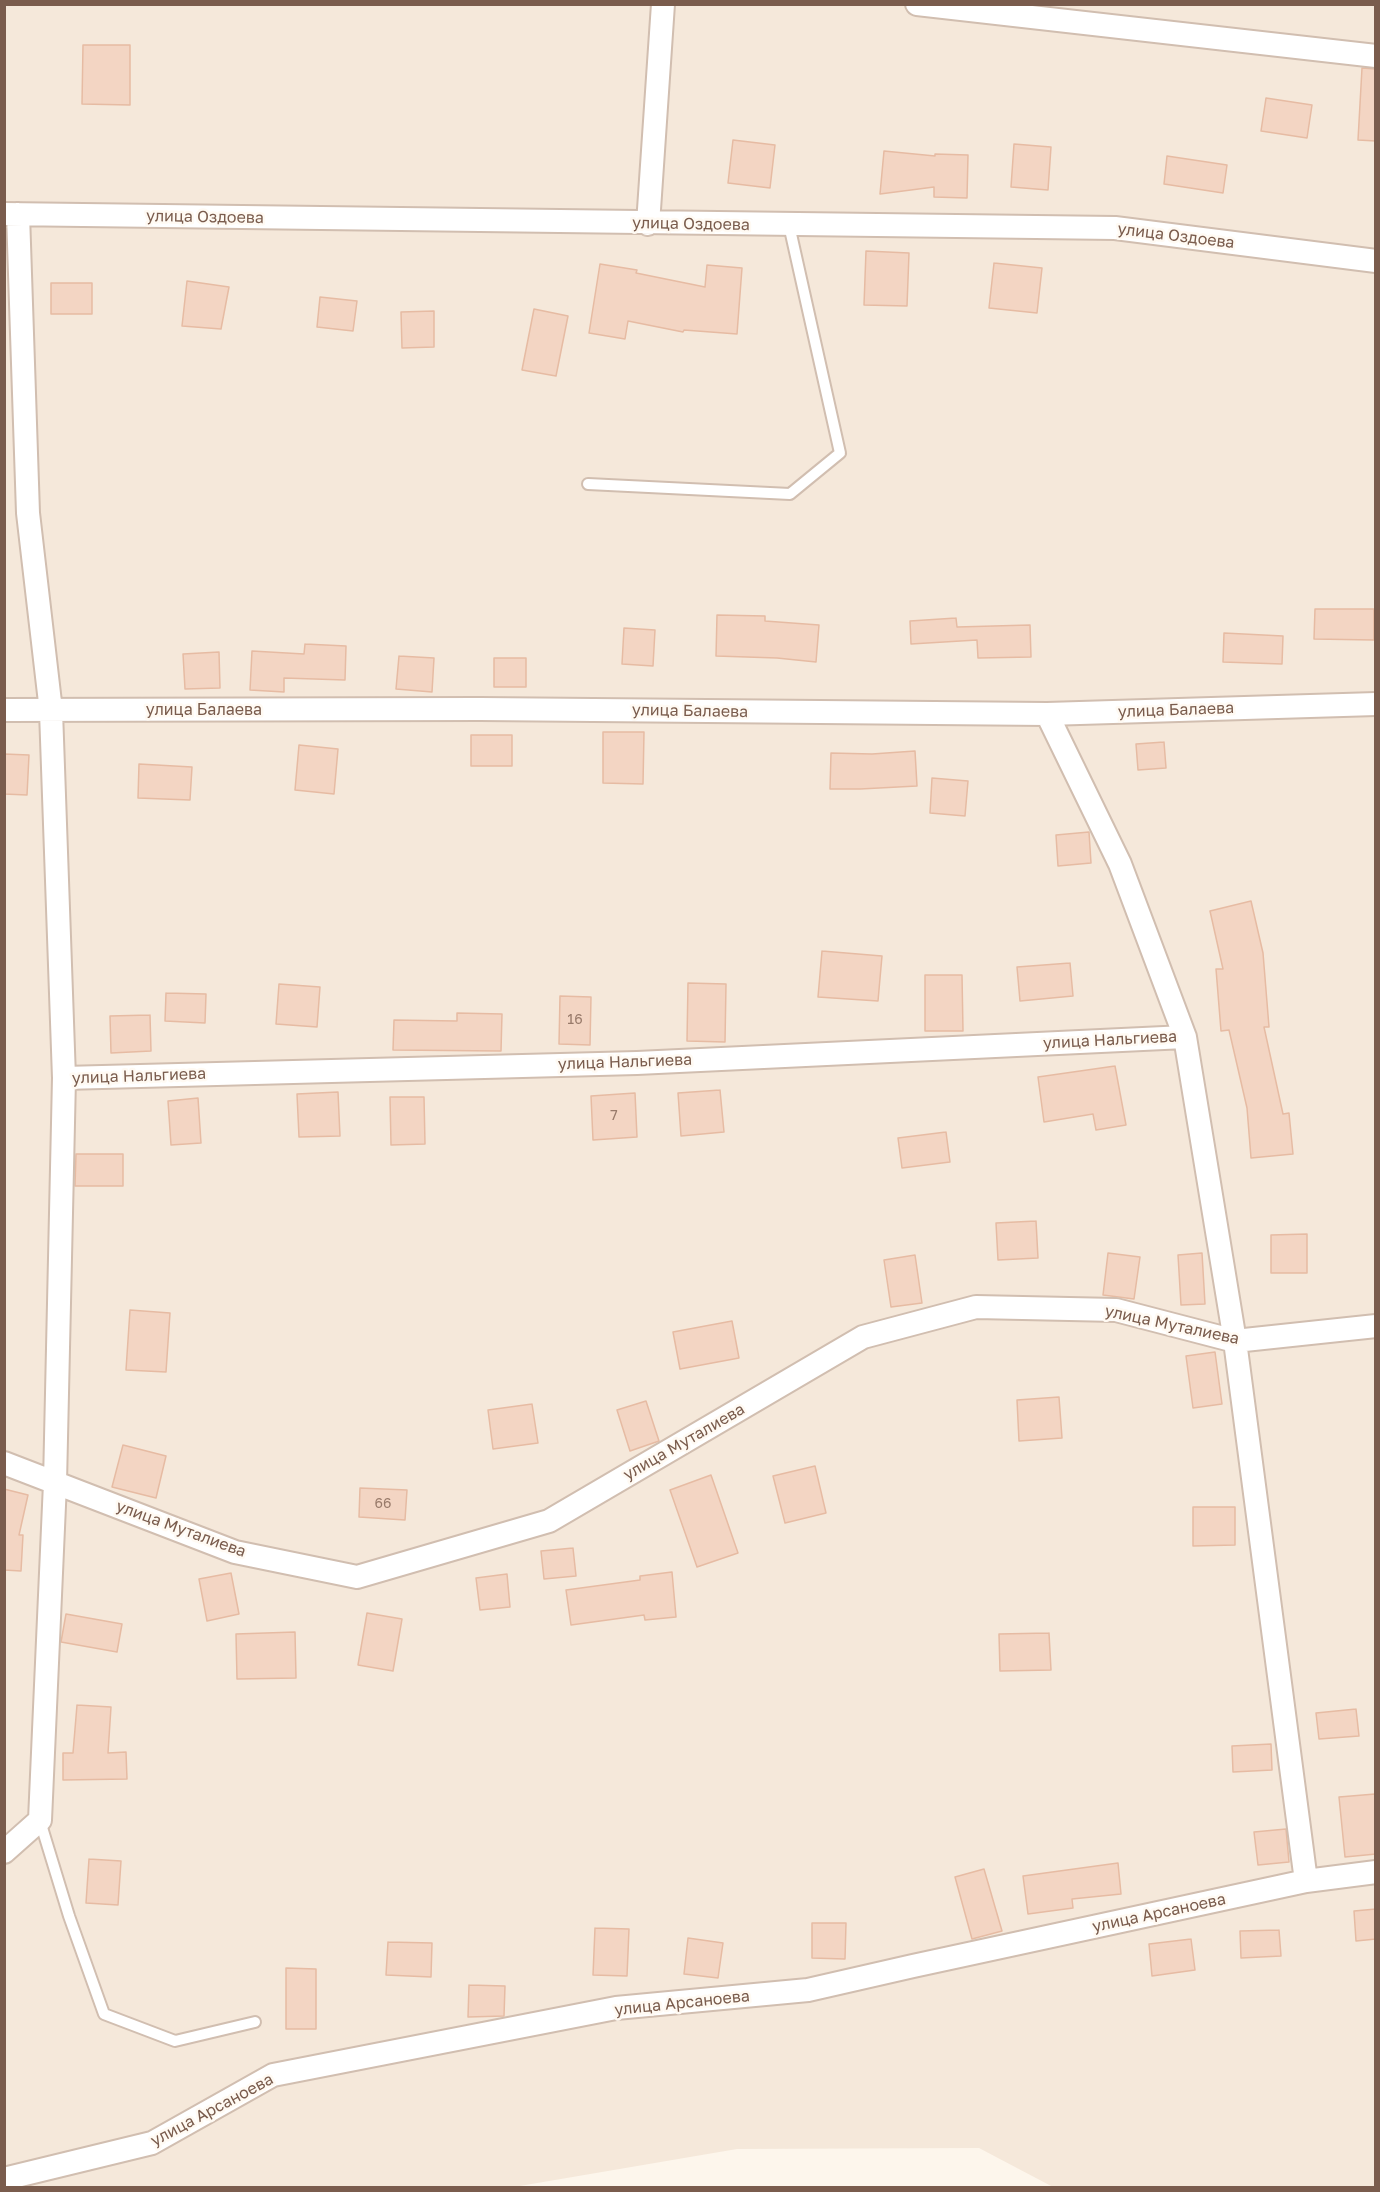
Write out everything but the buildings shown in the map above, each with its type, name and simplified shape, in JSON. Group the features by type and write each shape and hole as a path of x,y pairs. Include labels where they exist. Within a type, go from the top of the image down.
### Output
{"street":[{"path":"648,224 663,4"},
{"path":"917,4 1376,56"},
{"path":"4,1852 40,1820 55,1483 64,1078 51,711 28,513 11,214"},
{"name":"улица Оздоева","path":"11,214 648,224 1115,228 1376,261"},
{"name":"улица Балаева","path":"4,710 480,709 1047,714 1376,704"},
{"path":"1047,714 1120,864 1185,1036 1236,1341 1306,1881"},
{"name":"улица Нальгиева","path":"64,1078 637,1063 1185,1036"},
{"name":"улица Муталиева","path":"4,1463 235,1552 357,1577 549,1521 863,1337 976,1307 1116,1310 1236,1341 1376,1326"},
{"name":"улица Арсаноева","path":"4,2179 152,2143 273,2075 616,2008 808,1990 936,1960 1306,1881 1376,1872"}],"lane":[{"path":"588,484 790,494 840,453 789,225"},
{"path":"40,1820 69,1916 104,2014 175,2041 255,2022"}],"shaded area":[{"path":"5,5 1375,5 1375,2187 1053,2187 979,2148 737,2149 508,2188 5,2188"}]}
